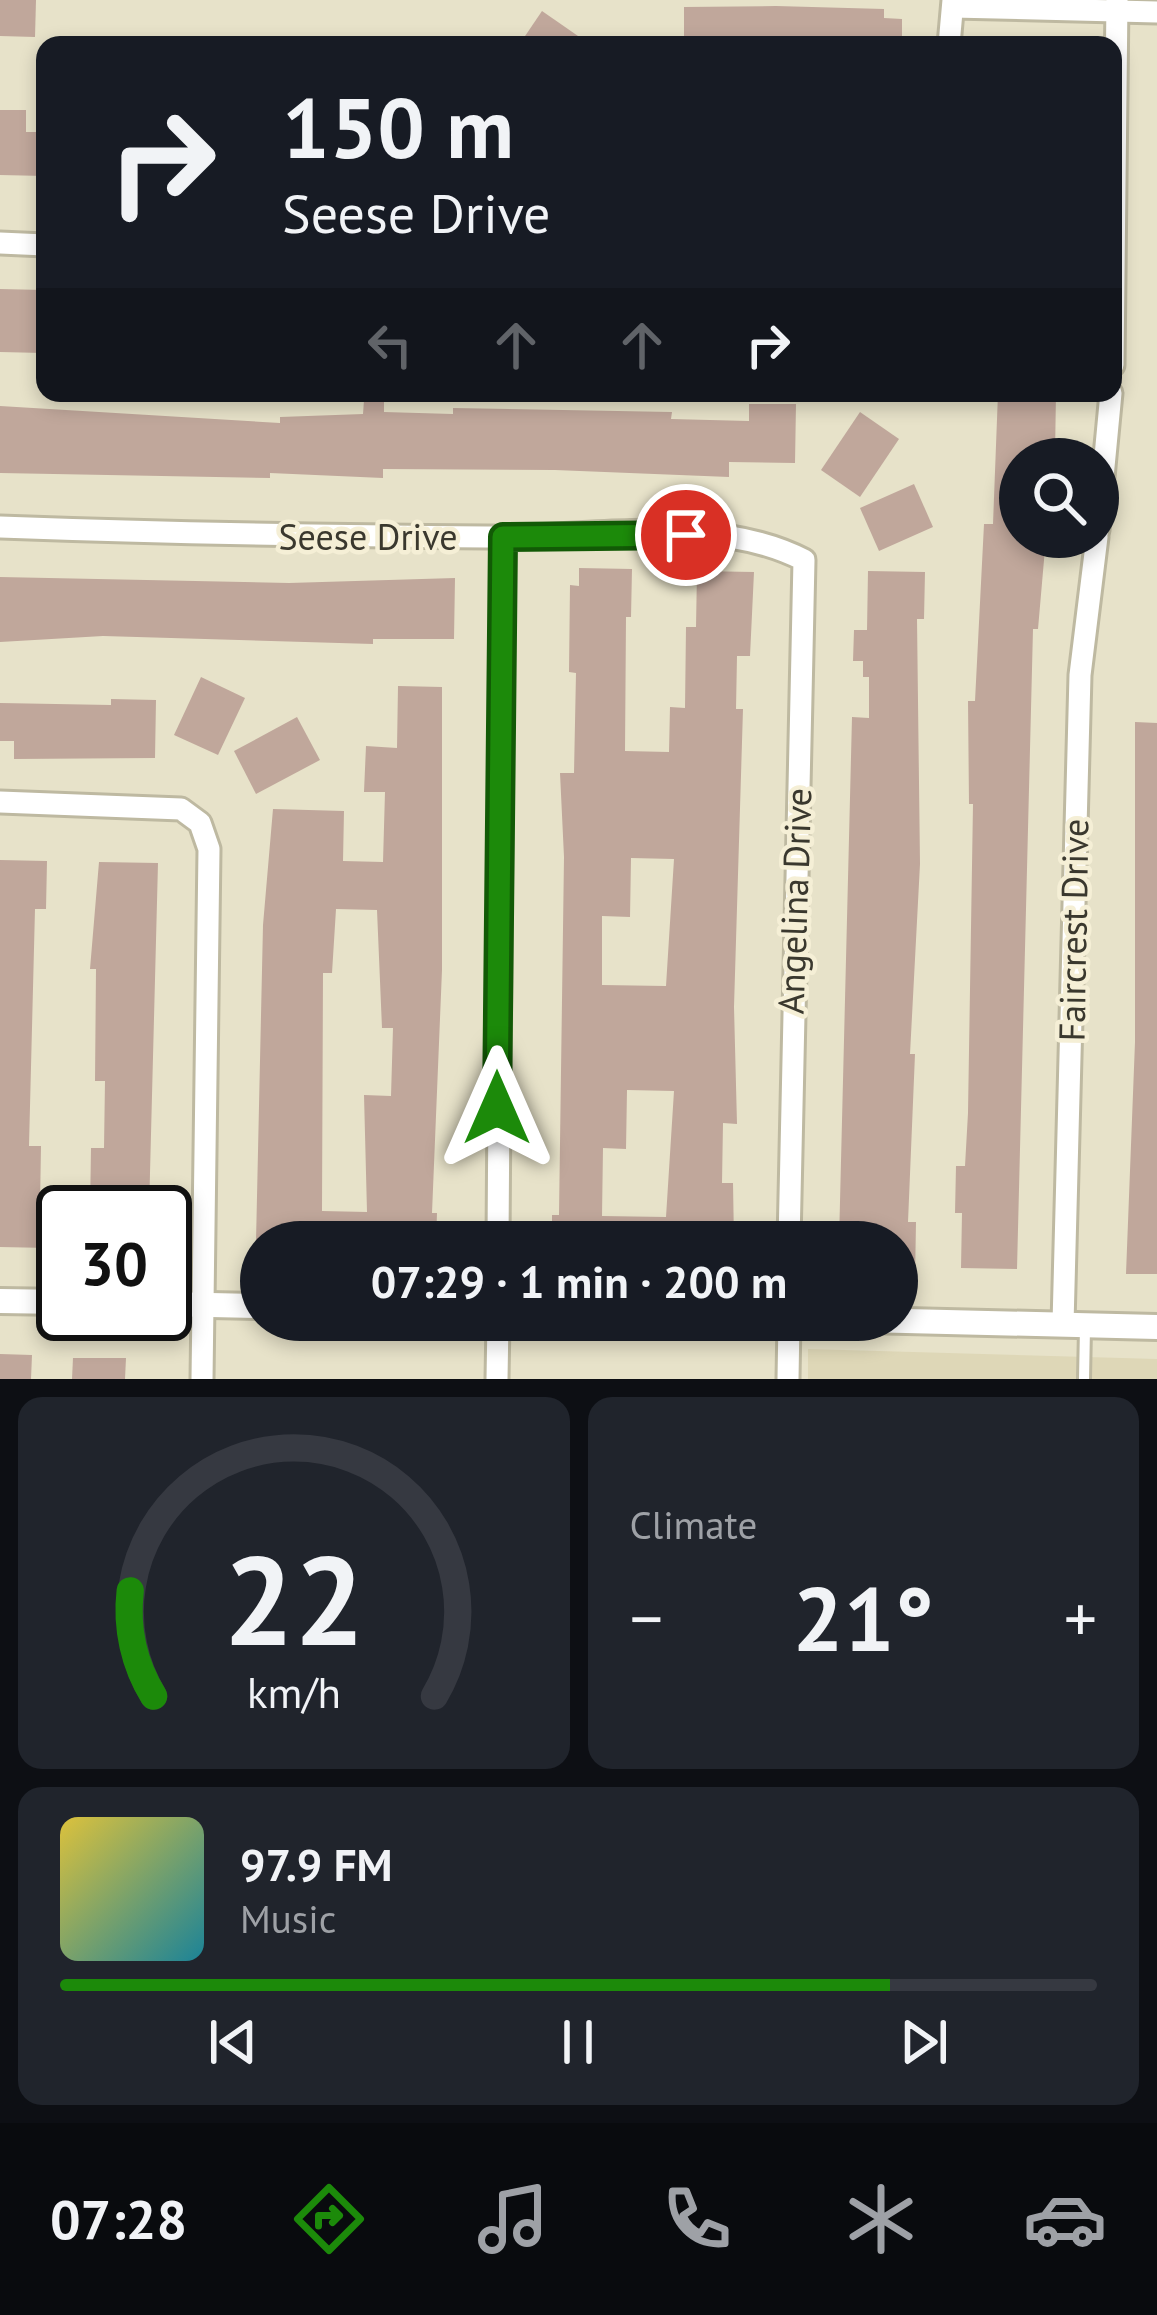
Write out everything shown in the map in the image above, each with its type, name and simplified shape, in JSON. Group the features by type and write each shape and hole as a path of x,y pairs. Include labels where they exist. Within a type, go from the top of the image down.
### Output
{"street":[{"path":"950,36 953,4 1117,6 1157,12"},
{"path":"1117,6 1117,36"},
{"path":"0,243 36,244"},
{"name":"Faircrest Drive","path":"1107,438 1110,402"},
{"name":"Seese Drive","path":"0,527 503,537 686,535 769,542 804,560"},
{"path":"498,1221 503,537"},
{"name":"Faircrest Drive","path":"1074,1324 1080,675 1095,558"},
{"name":"Angelina Drive","path":"789,1221 804,560"},
{"path":"0,802 181,809 200,823 209,849 202,1379"},
{"path":"0,1301 36,1302"},
{"path":"192,1305 240,1306"},
{"path":"918,1321 1157,1327"},
{"path":"497,1379 498,1341"},
{"path":"788,1379 789,1341"}],"lane":[{"path":"1074,1324 1084,1379"}],"shaded area":[{"path":"808,1349 1157,1359 1157,1379 808,1379"}],"building":[{"path":"0,0 36,0 35,37 0,36"},
{"path":"684,7 884,9 884,18 902,19 902,36 684,36"},
{"path":"542,11 578,36 525,36"},
{"path":"0,110 26,110 26,132 36,132 36,176 0,175"},
{"path":"0,289 36,290 36,353 0,352"},
{"path":"364,402 384,402 384,412 453,414 453,408 672,412 671,419 749,421 749,404 796,404 795,463 729,462 729,477 383,469 383,478 0,473 0,406 280,423 280,417 363,414"},
{"path":"998,402 1056,402 1055,438 999,438 999,558 1044,558 1038,629 1033,629 1017,1269 961,1268 962,1213 955,1213 956,1166 965,1166 968,1113 973,804 969,804 968,701 975,701 984,524 993,524"},
{"path":"860,412 899,439 860,497 821,470"},
{"path":"914,484 933,527 879,551 860,508"},
{"path":"579,568 632,569 631,617 626,617 625,751 669,752 670,707 685,708 686,627 696,627 697,571 754,572 750,656 737,656 736,709 743,709 734,1007 737,1124 723,1123 722,1183 733,1183 734,1221 552,1221 552,1215 559,1215 564,857 560,773 574,773 576,673 569,672 570,585 579,586","holes":["631,858 674,859 666,986 602,985 602,916 630,917","627,1090 674,1091 666,1217 602,1216 603,1148 626,1149"]},
{"path":"868,571 925,572 924,619 917,619 920,864 910,1054 915,1054 908,1221 840,1221 852,717 869,718 869,677 863,677 863,661 853,661 854,630 867,630"},
{"path":"0,577 289,583 455,578 454,639 373,639 373,644 103,636 0,642"},
{"path":"201,677 245,698 218,755 174,735"},
{"path":"398,686 442,687 442,970 432,1213 437,1213 437,1221 256,1221 263,925 273,809 344,811 343,861 383,862 385,792 364,792 366,746 397,748","holes":["336,909 377,910 382,1028 393,1028 391,1096 364,1095 367,1212 322,1211 323,973 332,973"]},
{"path":"111,699 156,700 155,758 14,759 14,741 0,741 0,703 111,705"},
{"path":"297,717 320,760 256,794 234,751"},
{"path":"1135,722 1157,723 1157,1274 1126,1274 1135,1042"},
{"path":"0,860 47,861 46,909 35,909 29,1146 41,1146 36,1248 0,1247"},
{"path":"99,862 158,863 150,1185 90,1185 91,1148 104,1148 105,1081 95,1081 96,969 90,969"},
{"path":"0,1354 32,1355 31,1379 0,1379"},
{"path":"73,1358 126,1358 125,1379 72,1379"}],"route":[{"path":"497,1108 503,537 686,535"}]}
